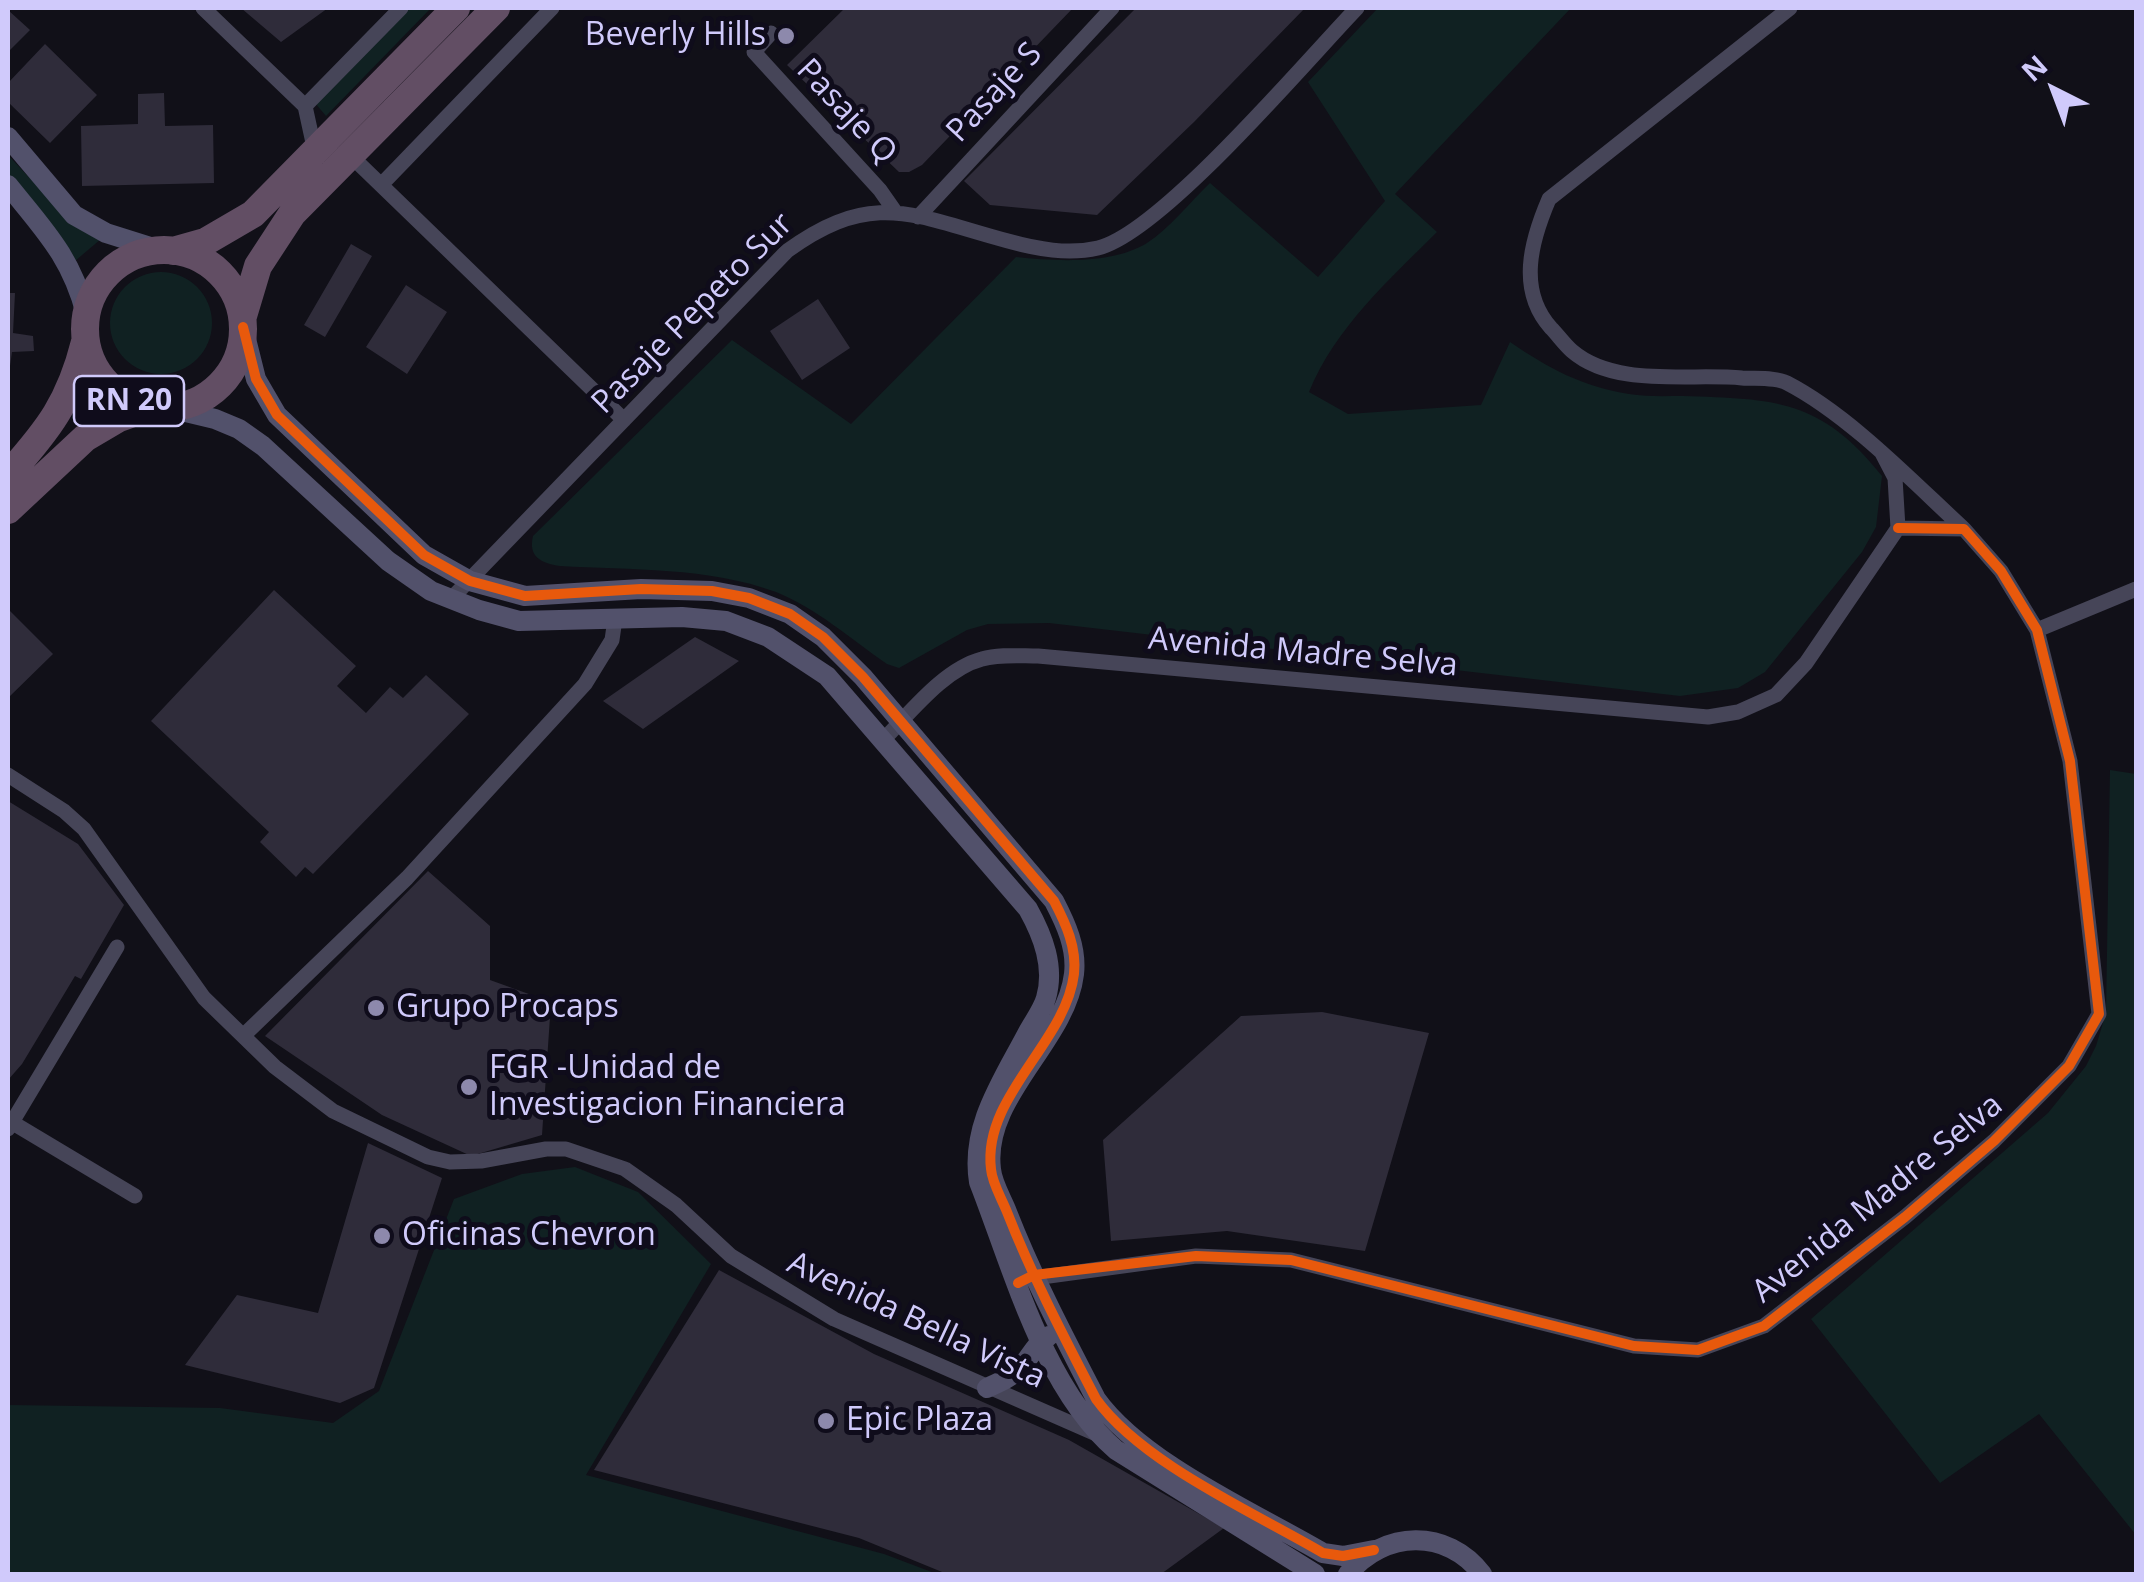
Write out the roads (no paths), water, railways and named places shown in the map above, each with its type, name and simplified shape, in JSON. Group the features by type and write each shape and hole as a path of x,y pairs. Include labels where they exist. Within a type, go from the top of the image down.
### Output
{"highway":[{"name":"RN 20","path":"8,474 58,414 76,376 95,290 112,270 134,256 206,242 253,214 456,8"},
{"name":"RN 20","path":"8,510 84,438 119,418 201,400 224,381 238,356 258,266 272,241 292,214 496,8"},
{"path":"166,250 198,258 222,274 238,299 243,322"},
{"name":"RN 20","path":"86,327 93,365 108,386 130,402 159,408"}],"street":[{"path":"203,8 306,106 316,152"},
{"path":"306,106 400,8"},
{"path":"381,185 552,8"},
{"name":"Pasaje S","path":"918,217 1112,8"},
{"name":"Pasaje Pepeto Sur","path":"451,599 787,251 817,229 847,216 894,210 1036,249 1100,248 1155,216 1357,8"},
{"name":"Avenida Madre Selva","path":"1026,1279 1196,1256 1292,1260 1634,1346 1698,1350 1764,1326 1994,1141 2069,1066 2099,1014 2070,762 2038,630 2001,571 1964,529 1882,453 1784,381 1713,375 1654,376 1606,370 1574,352 1544,320 1532,296 1533,237 1549,199 1790,8"},
{"name":"Pasaje Q","path":"771,33 749,58 880,190 894,210"},
{"path":"8,137 74,216 106,233 166,250"},
{"path":"351,156 624,420"},
{"path":"8,185 60,249 78,280 86,327"},
{"path":"243,322 256,379 276,415 424,554 470,581 525,596 641,589 749,598 790,614 822,636 902,721 1054,902 1072,945 1074,975 1064,1007 1002,1112 990,1170 1026,1279 1041,1340 1077,1408 1098,1435 1315,1574"},
{"path":"159,408 215,419 239,429 263,446 388,561 431,591 519,620 682,617 726,621 768,636 827,676 1028,910 1046,948 1046,998 987,1109 978,1150 979,1182 1026,1279 1109,1416 1156,1456 1323,1553 1343,1556 1402,1540 1432,1541 1456,1550 1483,1572"},
{"path":"1882,453 1895,478 1898,528 1964,529"},
{"name":"Avenida Madre Selva","path":"884,740 964,665 1004,656 1708,717 1738,712 1776,695 1806,664 1898,528"},
{"path":"2038,630 2136,588"},
{"path":"243,1036 407,878 585,684 612,640 614,619"},
{"name":"Avenida Bella Vista","path":"8,776 84,828 180,967 243,1036 333,1111 428,1157 450,1162 566,1149 624,1168 658,1190 761,1278 834,1320 1098,1435"},
{"path":"117,947 9,1124 135,1196"},
{"path":"987,1388 1007,1380 1041,1340 1060,1330"},
{"path":"1348,1574 1374,1550"}],"place":[{"name":"Beverly Hills","path":"786,36"},
{"name":"Grupo Procaps","path":"376,1008"},
{"name":"FGR -Unidad de Investigacion Financiera","path":"469,1087"},
{"name":"Oficinas Chevron","path":"382,1236"},
{"name":"Epic Plaza","path":"826,1421"}]}
